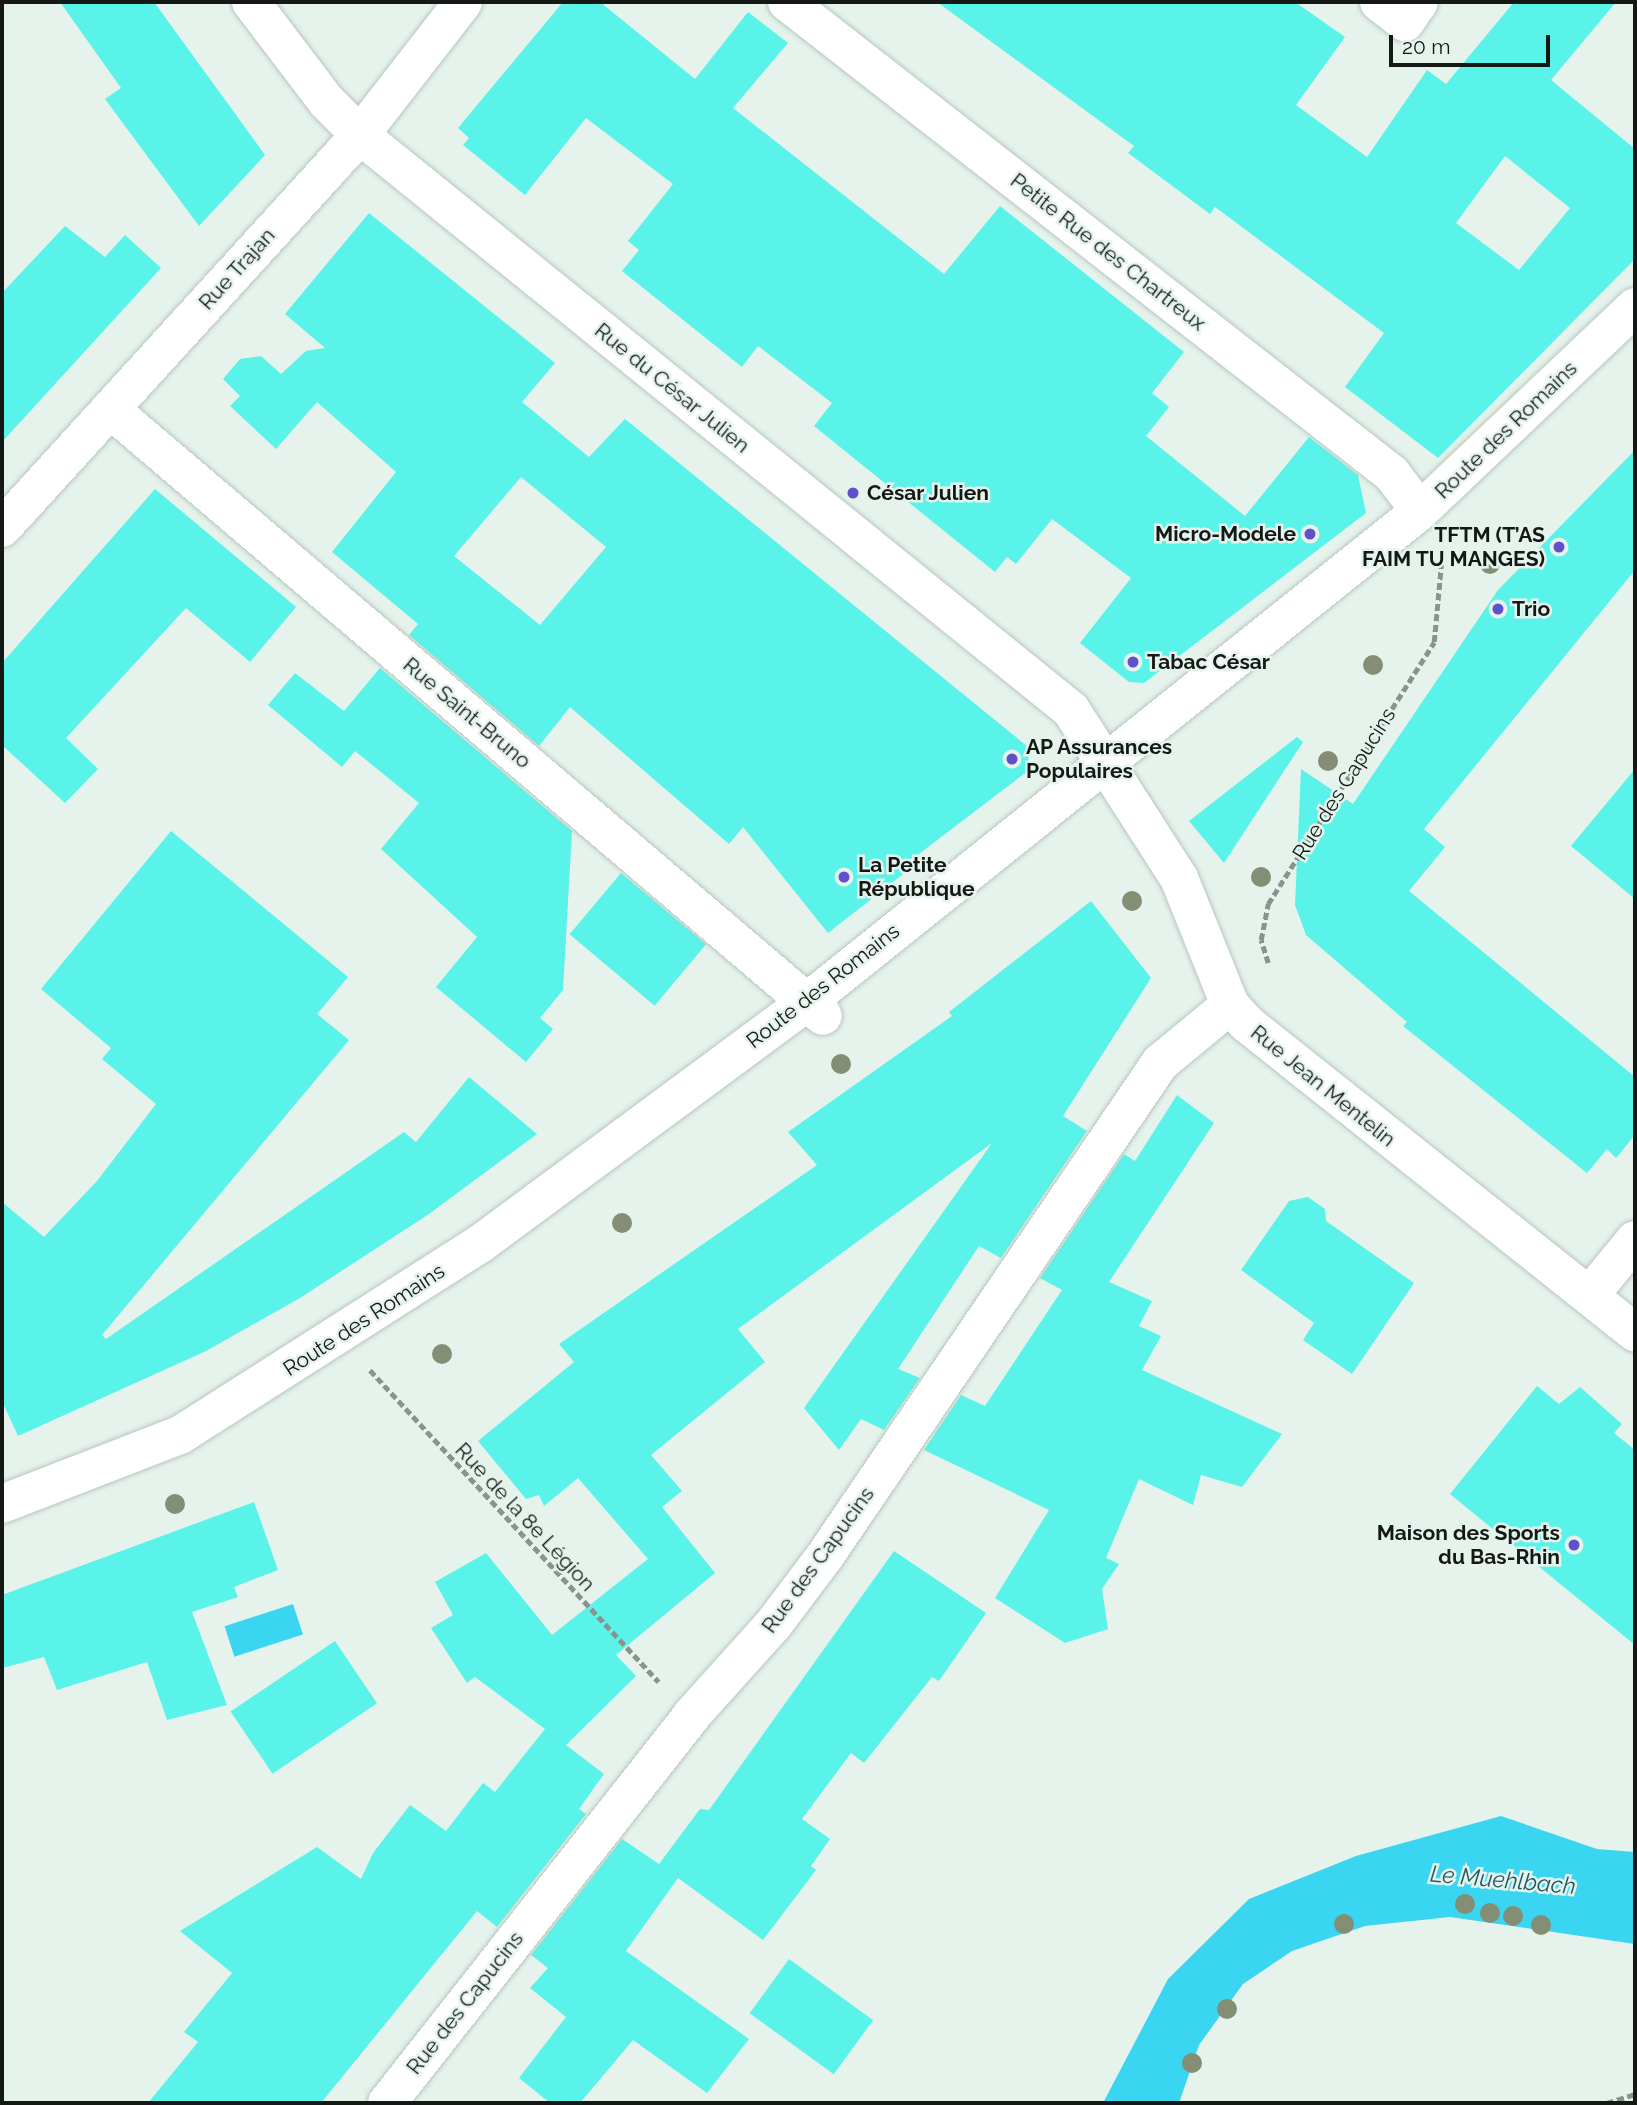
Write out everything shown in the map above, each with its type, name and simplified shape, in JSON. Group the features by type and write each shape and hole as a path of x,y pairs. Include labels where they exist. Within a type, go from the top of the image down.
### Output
{"street":[{"name":"Rue du César Julien","path":"251,2 327,102 360,135 1071,710 1107,760"},
{"name":"Rue Trajan","path":"2,528 360,135 463,2"},
{"name":"Petite Rue des Chartreux","path":"788,2 1392,474 1420,511"},
{"path":"1379,2 1405,22 1419,2"},
{"name":"Route des Romains","path":"2,1504 180,1435 343,1335 480,1244 815,1009 1107,760 1420,511 1635,307"},
{"name":"Rue Saint-Bruno","path":"110,409 815,1009"},
{"name":"Rue Jean Mentelin","path":"1107,760 1179,878 1230,1005 1276,1052 1635,1332"},
{"name":"Rue des Capucins","path":"387,2103 691,1716 825,1556 1160,1063 1230,1005"},
{"path":"1590,1295 1635,1240"}],"path":[{"name":"Rue des Capucins","path":"1271,972 1261,940 1268,904 1434,642 1443,548 1420,511"},
{"name":"Rue de la 8e Légion","path":"343,1335 443,1452 691,1716"},
{"path":"1607,2103 1635,2094"}],"water":[{"path":"293,1604 303,1634 234,1657 225,1626"},
{"name":"Le Muehlbach","path":"1501,1816 1597,1849 1635,1852 1635,1944 1450,1917 1365,1926 1292,1951 1243,1984 1199,2045 1179,2103 1103,2103 1168,1979 1249,1899 1356,1856"}],"building":[{"path":"60,2 154,2 265,155 199,226 105,99 121,88"},
{"path":"563,2 600,2 695,79 748,12 788,43 733,108 944,274 1000,206 1184,352 1152,393 1169,407 1146,436 1245,516 1309,437 1358,475 1366,513 1144,683 1129,682 1080,643 1131,578 1052,519 1016,564 1007,557 995,572 814,426 832,403 758,346 742,367 622,271 639,250 628,241 673,184 586,118 525,195 463,145 469,138 458,128"},
{"path":"937,2 1295,2 1345,37 1296,105 1367,157 1427,70 1446,84 1514,2 1616,2 1551,80 1635,149 1635,259 1438,458 1345,387 1384,333 1215,207 1210,214 1128,153 1134,146","holes":["1505,156 1570,208 1519,270 1456,223"]},
{"path":"369,213 555,363 522,402 589,457 625,419 1028,747 1029,770 911,860 916,864 828,933 743,827 729,844 570,707 539,746 409,635 418,624 332,552 396,472 317,402 276,449 230,406 240,396 223,379 240,359 261,356 281,374 306,351 325,348 285,314","holes":["521,477 606,547 540,625 454,556"]},
{"path":"65,226 105,257 125,235 161,268 2,442 2,293"},
{"path":"1635,450 1635,570 1424,829 1445,847 1409,891 1635,1077 1635,1135 1616,1158 1607,1149 1587,1173 1403,1026 1407,1022 1306,935 1295,905 1301,769 1353,804 1498,590"},
{"path":"155,489 296,607 250,662 186,608 66,738 98,769 65,803 2,745 2,663"},
{"path":"380,668 572,831 563,990 540,1018 553,1029 526,1062 436,987 477,937 381,849 419,803 355,751 342,767 268,705 295,673 344,711"},
{"path":"1297,737 1303,742 1224,863 1189,821"},
{"path":"1635,769 1635,899 1571,846"},
{"path":"171,831 348,977 317,1014 349,1040 102,1335 106,1339 404,1132 416,1142 469,1077 537,1134 429,1214 300,1298 206,1351 18,1436 2,1401 2,1202 44,1237 97,1181 156,1104 102,1059 111,1048 41,989"},
{"path":"621,873 706,944 655,1006 570,934"},
{"path":"1091,901 1151,978 1063,1116 1087,1131 1001,1258 979,1246 898,1369 920,1378 884,1430 861,1419 839,1450 804,1408 992,1143 738,1329 765,1362 651,1455 682,1491 662,1507 715,1573 616,1655 636,1676 566,1745 604,1774 579,1809 586,1814 497,1927 477,1911 321,2103 148,2103 198,2042 184,2032 232,1973 180,1931 317,1847 361,1879 373,1853 410,1805 446,1831 483,1783 495,1792 545,1729 475,1677 467,1683 431,1628 453,1615 435,1582 486,1553 552,1635 648,1559 578,1478 544,1506 539,1495 526,1499 478,1441 574,1362 559,1344 817,1165 788,1132 952,1016 949,1012"},
{"path":"1177,1095 1214,1123 1109,1282 1152,1301 1139,1326 1161,1336 1142,1370 1282,1434 1242,1487 1201,1475 1193,1505 1139,1479 1106,1558 1119,1564 1102,1589 1108,1629 1065,1643 995,1598 1049,1510 924,1450 961,1395 985,1406 1062,1290 1040,1278 1124,1154 1135,1161"},
{"path":"1308,1197 1325,1209 1326,1221 1414,1283 1352,1374 1303,1340 1314,1323 1241,1270 1289,1201"},
{"name":"Maison des Sports du Bas-Rhin","path":"1537,1386 1559,1404 1580,1387 1622,1424 1614,1433 1635,1450 1635,1645 1450,1494"},
{"path":"254,1502 278,1570 234,1587 238,1597 192,1612 227,1705 167,1720 147,1662 57,1690 44,1657 2,1668 2,1595"},
{"path":"894,1551 986,1613 939,1681 932,1677 864,1763 851,1753 802,1819 830,1839 811,1866 816,1870 763,1940 678,1878 626,1951 749,2039 707,2093 633,2040 580,2103 550,2103 519,2078 566,2017 530,1988 548,1968 531,1955 622,1839 659,1864 700,1809 709,1810"},
{"path":"335,1641 377,1703 272,1774 231,1711"},
{"path":"789,1959 873,2020 834,2074 750,2013"}],"place":[{"name":"César Julien","path":"853,493"},
{"name":"Micro-Modele","path":"1310,534"},
{"name":"TFTM (T’AS FAIM TU MANGES)","path":"1559,547"},
{"name":"Trio","path":"1498,609"},
{"name":"Tabac César","path":"1133,662"},
{"name":"AP Assurances Populaires","path":"1012,759"},
{"name":"La Petite République","path":"844,877"},
{"name":"Maison des Sports du Bas-Rhin","path":"1574,1545"}]}
